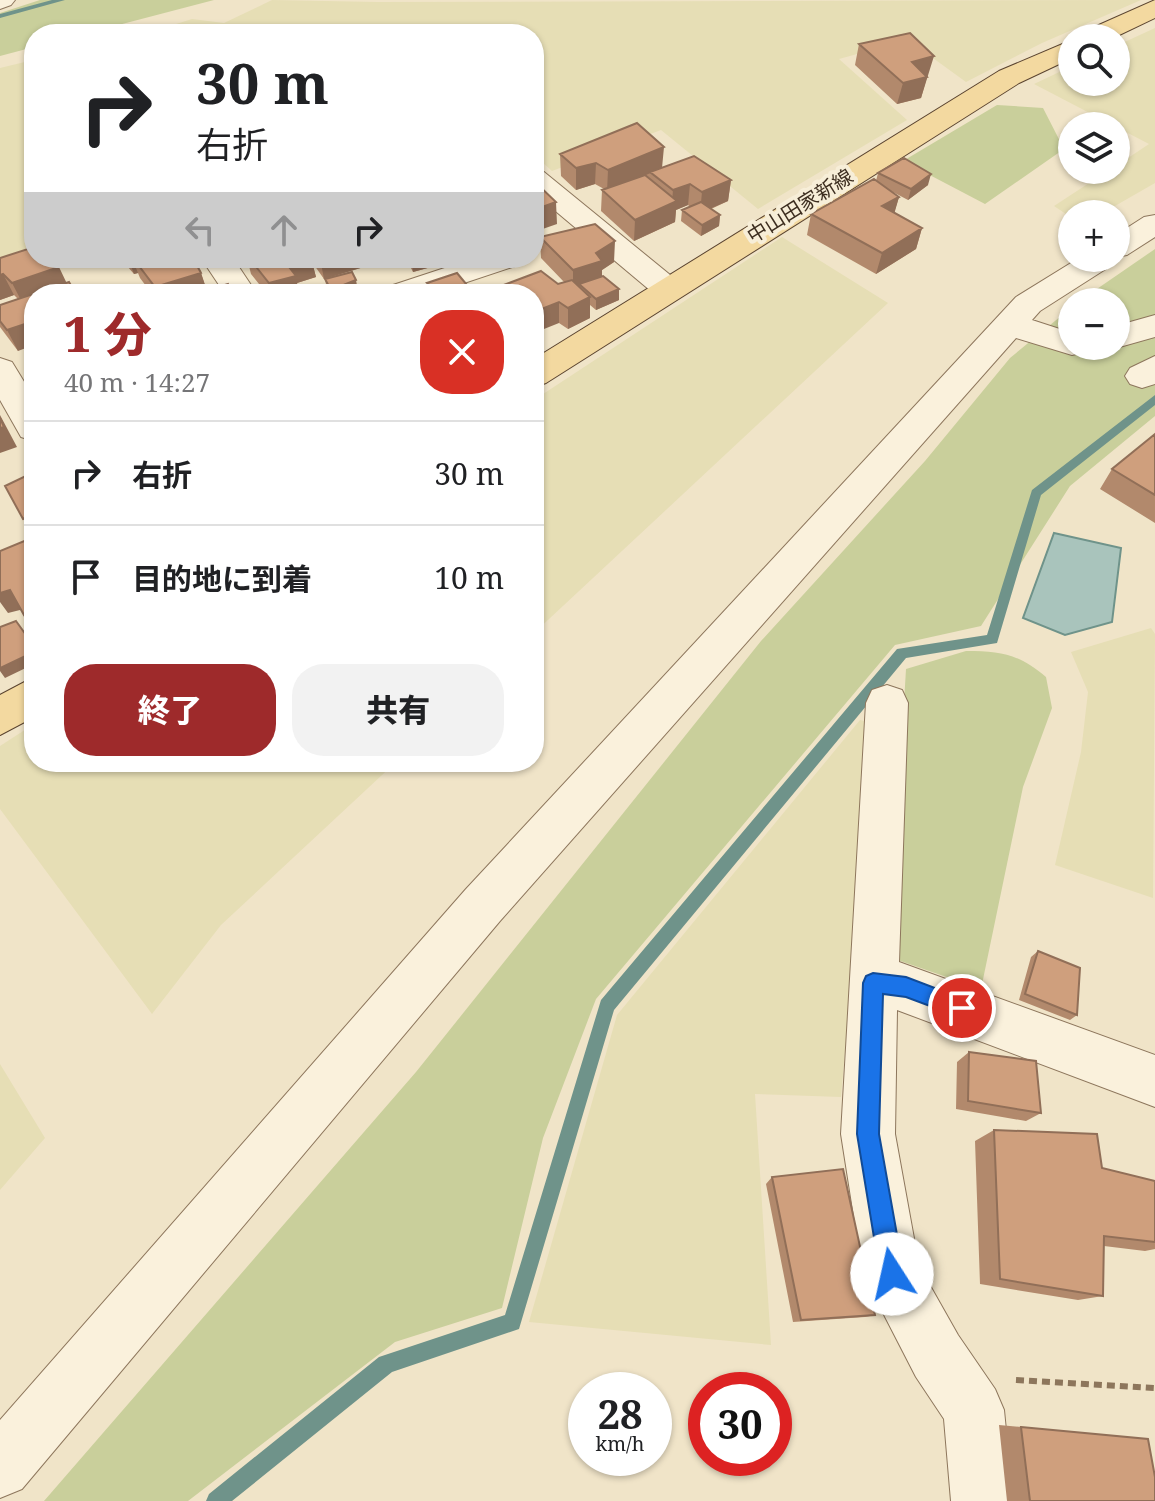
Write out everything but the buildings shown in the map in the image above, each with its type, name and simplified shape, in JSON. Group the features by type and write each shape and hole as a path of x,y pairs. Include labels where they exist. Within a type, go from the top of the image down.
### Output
{"main road":[{"path":"1121,24 1155,8"},
{"name":"中山田家新線","path":"544,369 778,219 1009,77 1058,54"},
{"path":"0,717 24,701"}],"street":[{"path":"544,191 578,234 669,290"},
{"path":"1130,239 1155,224"},
{"path":"431,284 478,268"},
{"path":"0,1467 483,905 1028,304 1079,272"},
{"path":"1010,325 1058,340"},
{"path":"1130,333 1155,326"},
{"path":"0,370 24,411"},
{"path":"887,703 868,1134 892,1274 974,1410 982,1501"},
{"path":"873,983 906,987 1155,1081"}],"path":[{"path":"951,1376 1155,1388"}],"shaded area":[{"path":"272,0 1141,0 1086,24 1058,24 1058,36 966,82 908,40 839,59 907,120 758,209 661,130 552,171 544,164 544,24 176,24 192,19 224,23"},
{"path":"1155,28 1155,183 1125,200 1063,200 1088,184 1130,184 1130,157 1149,144 1130,134 1130,112 1088,112 1034,84 1058,73 1058,96 1130,96 1130,40"},
{"path":"24,62 24,258 0,266 0,68"},
{"path":"782,237 888,303 544,624 544,393"},
{"path":"1151,628 1155,634 1153,898 1055,865 1081,752 1088,692 1071,652"},
{"path":"860,720 873,723 841,1097 755,1094 771,1345 529,1322 617,1015"},
{"path":"24,730 24,772 385,772 221,925 152,1014 0,809 0,746"},
{"path":"0,1064 45,1138 0,1190"}],"green space":[{"path":"40,0 214,0 122,24 24,24 24,50 0,56 0,13"},
{"path":"997,105 1043,108 1058,137 1058,153 985,204 903,161"},
{"path":"1155,249 1155,416 1070,486 981,626 895,645 596,999 543,1138 502,1308 395,1342 188,1501 44,1501 416,1072 761,641 925,461 1010,358 1058,319 1058,360 1130,360 1130,288 1098,288 1122,272 1130,272 1130,266"},
{"path":"966,651 1009,655 1027,663 1046,677 1052,708 1023,787 981,989 889,957 906,669"}],"water":[{"path":"1054,533 1121,548 1112,622 1065,635 1023,618"}],"waterway":[{"path":"0,16 61,0"},
{"path":"216,1501 386,1364 512,1322 607,1006 902,653 992,639 1036,493 1155,399"}],"route":[{"path":"892,1274 868,1134 873,983 906,987 962,1008"}]}
